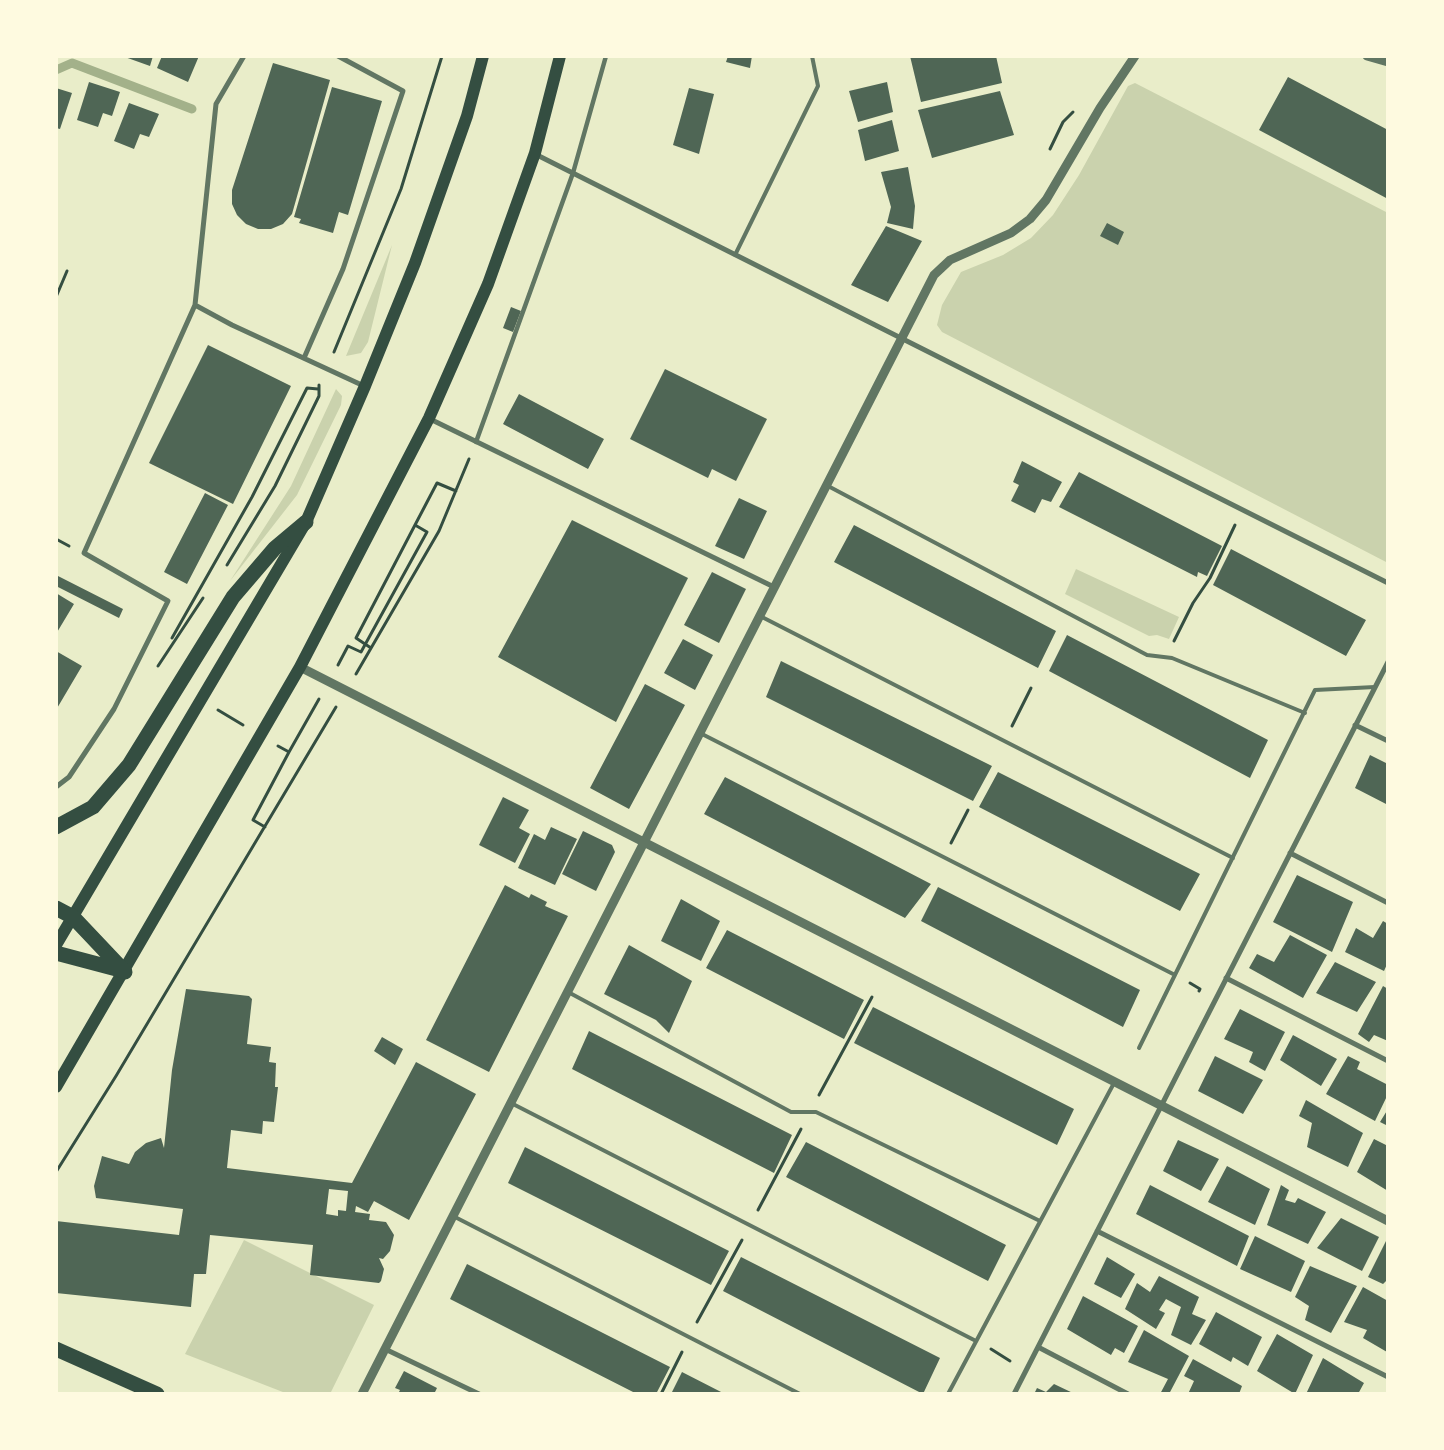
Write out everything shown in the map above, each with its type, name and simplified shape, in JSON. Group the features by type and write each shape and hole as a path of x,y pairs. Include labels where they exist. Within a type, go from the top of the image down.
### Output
{"highway":[{"path":"56,826 93,807 129,765 233,597 275,548 306,522"},
{"path":"56,908 73,917 125,972"},
{"path":"56,953 125,972"},
{"path":"56,1348 156,1394"},
{"path":"56,1355 150,1394"}],"main road":[{"path":"56,945 306,522 365,386 418,254 467,116 483,56"},
{"path":"56,1087 125,972 300,667 429,418 488,284 534,153 560,56"}],"street":[{"path":"56,787 69,776 114,709 168,601 84,553 195,305 216,104 244,56"},
{"path":"304,358 343,268 403,91 338,56"},
{"path":"476,442 573,173 606,56"},
{"path":"362,1394 645,843 900,338 934,275 944,265 966,251 1011,233 1030,219 1046,200 1100,108 1136,56"},
{"path":"1367,56 1388,62"},
{"path":"534,153 1388,583"},
{"path":"195,305 232,325 365,386"},
{"path":"429,418 774,587"},
{"path":"1014,1394 1388,662"},
{"path":"300,667 1388,1221"},
{"path":"1355,725 1388,741"},
{"path":"1290,853 1388,903"},
{"path":"1226,978 1388,1061"},
{"path":"1097,1231 1388,1377"},
{"path":"1038,1347 1128,1394"},
{"path":"384,1348 479,1394"}],"lane":[{"path":"735,255 818,86 812,56"},
{"path":"826,485 1147,655 1166,658 1305,712"},
{"path":"760,616 1233,858"},
{"path":"1139,1048 1305,712 1314,690 1375,687"},
{"path":"700,733 1175,975"},
{"path":"568,992 792,1112 816,1112 1040,1221"},
{"path":"948,1394 1114,1081"},
{"path":"511,1103 976,1341"},
{"path":"453,1216 800,1394"}],"path":[{"path":"226,568 275,486 319,396 318,388 401,190 442,56"},
{"path":"1047,155 1063,122 1074,110"},
{"path":"56,297 67,272"},
{"path":"304,395 307,388 318,388"},
{"path":"56,1172 265,827 439,532 476,442"},
{"path":"415,525 437,483 456,491"},
{"path":"1166,658 1193,603 1210,578 1236,524"},
{"path":"154,673 196,606 210,591"},
{"path":"360,631 356,638 371,648"},
{"path":"1004,741 1031,688"},
{"path":"265,827 252,820 289,752"},
{"path":"944,857 968,810"},
{"path":"660,1394 872,997"}],"green space":[{"path":"1135,83 1388,213 1388,563 942,332 937,325 942,305 961,272 1003,255 1031,238 1053,215 1079,175 1128,86"},
{"path":"392,245 368,342 361,353 346,356"},
{"path":"336,389 342,396 341,405 297,495 230,581 291,486"},
{"path":"1076,569 1179,617 1169,639 1157,635 1149,636 1065,594"},
{"path":"244,1240 374,1305 330,1394 288,1394 185,1354"}],"building":[{"path":"122,56 153,56 150,66"},
{"path":"162,56 199,56 188,82 157,68"},
{"path":"728,56 752,56 750,68 726,62"},
{"path":"910,56 996,56 1002,83 921,102"},
{"path":"273,63 330,80 292,214 283,224 271,229 258,229 246,224 237,215 232,204 232,190"},
{"path":"1288,77 1388,130 1388,199 1259,130"},
{"path":"89,82 120,92 112,116 103,113 98,127 77,120"},
{"path":"887,82 893,112 858,122 849,91"},
{"path":"332,87 382,101 348,215 339,212 333,233 299,223 301,219 294,217"},
{"path":"56,88 72,93 60,129 56,128"},
{"path":"689,88 714,94 699,154 673,145"},
{"path":"1000,91 1014,135 932,158 918,110"},
{"path":"129,103 159,114 149,137 140,134 134,149 114,141"},
{"path":"892,120 899,151 865,161 858,130"},
{"path":"908,167 915,206 913,229 887,223 891,207 881,172"},
{"path":"1107,223 1124,232 1118,245 1100,236"},
{"path":"886,226 922,241 888,302 851,285"},
{"path":"511,307 521,311 513,332 503,328"},
{"path":"208,345 291,386 233,504 149,463"},
{"path":"665,369 767,419 736,481 712,469 708,478 630,439"},
{"path":"519,394 604,439 588,469 503,424"},
{"path":"1022,461 1062,482 1051,502 1042,499 1035,513 1011,501 1019,485 1013,482"},
{"path":"1079,472 1222,546 1207,576 1198,572 1197,577 1059,507"},
{"path":"205,493 228,505 187,584 164,572"},
{"path":"739,498 767,511 744,559 715,546"},
{"path":"572,520 688,578 616,722 498,657"},
{"path":"854,525 1056,631 1038,668 834,562"},
{"path":"1231,549 1366,620 1346,656 1213,585"},
{"path":"712,572 746,589 719,643 684,625"},
{"path":"56,575 123,609 119,618 56,586"},
{"path":"56,593 74,604 56,634"},
{"path":"1067,635 1268,740 1250,778 1049,671"},
{"path":"683,639 713,655 695,690 664,673"},
{"path":"56,651 82,666 56,710"},
{"path":"781,661 992,766 973,801 766,697"},
{"path":"645,684 685,705 629,809 590,788"},
{"path":"1370,755 1388,764 1388,805 1355,788"},
{"path":"998,772 1200,874 1180,911 979,807"},
{"path":"725,777 931,884 905,918 704,814"},
{"path":"503,797 529,810 519,828 530,834 515,863 479,845"},
{"path":"551,827 577,839 555,885 518,868 534,834 545,840"},
{"path":"583,831 612,845 615,852 596,891 562,874"},
{"path":"1297,875 1353,902 1332,952 1273,922"},
{"path":"505,885 529,898 531,894 547,902 545,906 568,916 489,1072 426,1040"},
{"path":"938,887 1140,990 1123,1027 921,921"},
{"path":"681,899 720,921 701,961 661,941"},
{"path":"1383,921 1388,924 1388,962 1384,971 1345,952 1356,928 1373,938"},
{"path":"727,930 864,1000 844,1039 706,968"},
{"path":"1290,935 1327,955 1303,998 1249,968 1257,954 1274,962"},
{"path":"629,945 692,981 669,1033 656,1020 604,994"},
{"path":"1335,962 1376,982 1357,1012 1316,993"},
{"path":"1383,986 1388,989 1388,1041 1374,1035 1369,1042 1358,1034"},
{"path":"186,989 249,996 252,999 247,1044 271,1047 269,1062 276,1063 275,1087 278,1087 274,1122 263,1121 262,1134 231,1130 227,1168 352,1183 416,1062 476,1094 409,1220 374,1201 368,1212 356,1206 355,1212 370,1214 369,1220 386,1222 394,1235 390,1251 383,1259 379,1258 384,1269 379,1283 310,1275 313,1245 210,1235 206,1274 194,1274 191,1307 56,1293 56,1221 179,1235 183,1209 96,1198 94,1186 102,1156 129,1164 135,1152 146,1143 161,1138 164,1148 172,1070","holes":["329,1189 348,1191 346,1211 338,1210 338,1216 326,1214"]},
{"path":"873,1007 1074,1109 1057,1145 854,1043"},
{"path":"1240,1009 1285,1032 1265,1071 1249,1062 1253,1052 1224,1039"},
{"path":"589,1031 792,1135 774,1173 572,1069"},
{"path":"1293,1035 1337,1059 1321,1086 1280,1060"},
{"path":"382,1037 403,1049 395,1065 374,1051"},
{"path":"1215,1056 1263,1080 1243,1114 1198,1091"},
{"path":"1348,1056 1360,1062 1357,1069 1388,1085 1388,1094 1375,1121 1326,1094"},
{"path":"1306,1100 1363,1133 1348,1167 1307,1147 1312,1123 1299,1116"},
{"path":"1388,1109 1388,1126 1380,1122"},
{"path":"1374,1139 1388,1146 1388,1191 1357,1172"},
{"path":"1178,1140 1219,1159 1201,1191 1163,1171"},
{"path":"806,1142 1006,1245 988,1281 786,1177"},
{"path":"525,1147 729,1251 711,1285 508,1183"},
{"path":"1227,1166 1270,1189 1255,1225 1208,1202"},
{"path":"1150,1185 1249,1236 1237,1266 1136,1214"},
{"path":"1281,1185 1289,1190 1285,1200 1295,1203 1298,1198 1326,1212 1308,1244 1267,1225"},
{"path":"1341,1218 1379,1237 1362,1271 1317,1248"},
{"path":"1255,1236 1305,1261 1291,1292 1240,1269"},
{"path":"1386,1241 1388,1279 1383,1284 1368,1277"},
{"path":"741,1257 940,1358 923,1394 723,1291"},
{"path":"1107,1257 1135,1274 1121,1298 1094,1284"},
{"path":"467,1264 670,1367 656,1394 637,1394 450,1299"},
{"path":"1310,1266 1357,1286 1331,1333 1305,1320 1309,1306 1295,1297"},
{"path":"1159,1276 1199,1297 1192,1314 1206,1320 1191,1345 1171,1335 1181,1307 1166,1299 1159,1310 1165,1313 1156,1329 1125,1309 1137,1283 1150,1292"},
{"path":"1363,1287 1388,1301 1387,1352 1363,1338 1367,1330 1344,1322"},
{"path":"1083,1296 1138,1326 1124,1353 1115,1348 1111,1355 1067,1329"},
{"path":"1216,1312 1262,1337 1248,1366 1233,1357 1231,1362 1199,1344"},
{"path":"1144,1330 1189,1356 1169,1394 1160,1394 1168,1379 1128,1362"},
{"path":"1277,1334 1313,1355 1295,1394 1257,1371"},
{"path":"1323,1358 1364,1383 1358,1394 1306,1394"},
{"path":"1193,1359 1242,1386 1239,1394 1188,1394 1194,1381 1184,1376"},
{"path":"404,1371 437,1388 434,1394 398,1394 400,1390 395,1388"},
{"path":"682,1372 725,1394 671,1394"},
{"path":"1054,1384 1075,1394 1034,1394 1037,1388 1046,1392"}],"waterway":[{"path":"56,70 72,63 192,109"}]}
